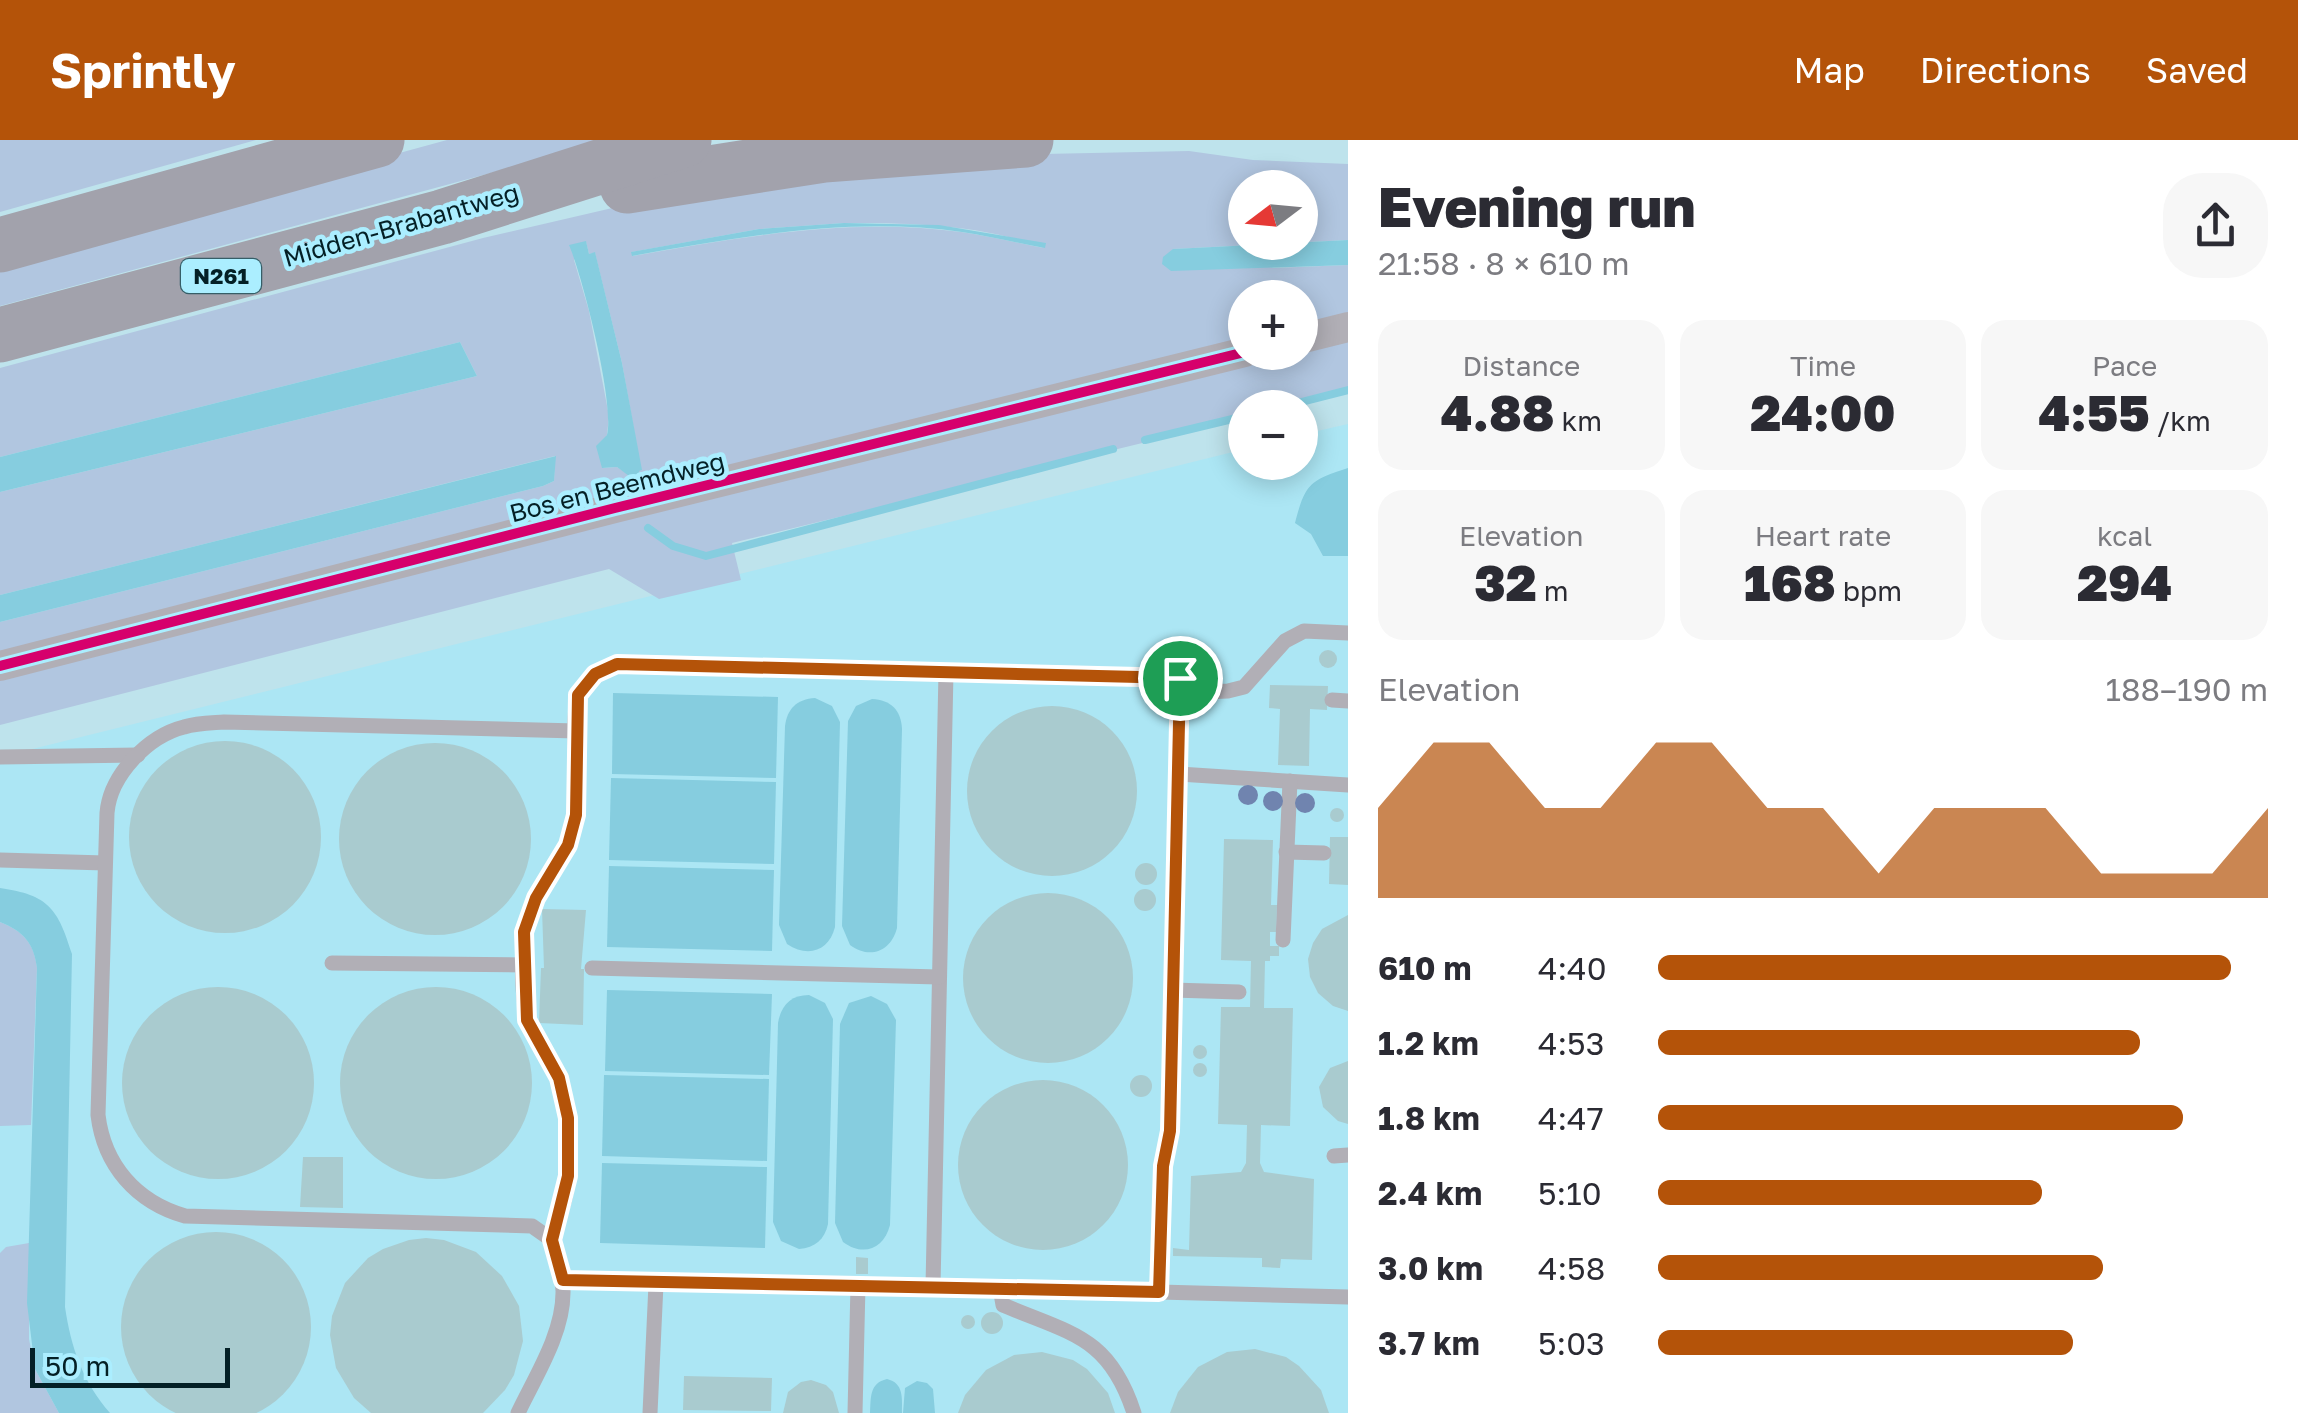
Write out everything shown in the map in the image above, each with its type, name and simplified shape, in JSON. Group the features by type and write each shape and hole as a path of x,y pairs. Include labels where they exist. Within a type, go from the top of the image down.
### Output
{"highway":[{"path":"0,245 376,140"},
{"name":"Midden-Brabantweg","path":"0,335 442,216 684,140"},
{"name":"N261","path":"442,216 824,155 1026,140"}],"street":[{"path":"1318,334 1348,327"},
{"name":"Bos en Beemdweg","path":"0,666 1228,356"}],"lane":[{"path":"1180,693 1244,687 1285,641 1297,634 1312,630 1348,633"},
{"path":"518,1413 552,1340 564,1298 552,1240 568,1176 568,1118 559,1078 527,1020 524,932 529,914 568,845 576,815 578,695 595,674 617,664 1180,678 1170,1131 1163,1166 1159,1292"},
{"path":"933,1286 946,672"},
{"path":"552,1240 532,1226 185,1216 140,1194 109,1157 98,1115 105,863 108,804 118,782 152,742 180,727 224,722 577,731"},
{"path":"0,757 138,755"},
{"path":"1179,774 1348,785"},
{"path":"1283,940 1290,781"},
{"path":"1286,852 1324,853"},
{"path":"0,860 105,863"},
{"path":"332,963 524,965"},
{"path":"592,968 939,977"},
{"path":"1172,990 1238,992"},
{"path":"563,1280 1348,1297"},
{"path":"650,1413 656,1284"},
{"path":"855,1413 858,1285"},
{"path":"1000,1288 1002,1305 1100,1351 1115,1368 1134,1413"}],"shaded area":[{"path":"0,140 256,140 0,212"},
{"path":"447,140 612,140 0,306 0,262"},
{"path":"1189,151 1253,160 1348,164 1348,240 1318,242 1318,170 1228,170 1228,246 1173,249 1274,268 1348,265 1348,318 1318,326 1318,280 1228,280 1228,349 0,659 0,622 543,486 554,481 555,456 0,595 0,492 477,376 460,342 0,457 0,368 483,238 621,206 1043,154","holes":["844,223 970,230 1044,248 961,232 879,227 796,231 633,256 632,252 759,229","586,242 589,254 595,253 622,363 640,477 633,478 631,472 629,475 617,467 603,468 609,416 589,311 574,260"]},
{"path":"844,223 939,225 1046,243 1045,248 962,232 879,226 796,231 632,256 631,252 759,229"},
{"path":"1348,240 1348,265 1171,271 1162,264 1163,257 1173,249 1228,246 1228,260 1318,260 1318,242"},
{"path":"586,241 589,254 595,252 622,363 642,470 640,477 633,479 617,467 602,468 596,446 607,435 606,396 589,311 569,245"},
{"path":"1348,338 1348,391 1318,399 1318,390 1228,390 1228,422 732,543 741,580 659,599 609,569 0,725 0,675 1228,368 1318,370 1318,346"},
{"path":"460,342 477,376 0,492 0,457"},
{"path":"1348,424 1348,1413 0,1413 0,757 1228,453 1228,480 1318,480 1318,431"},
{"path":"556,456 554,481 543,486 0,622 0,595"},
{"path":"1348,468 1348,556 1323,556 1311,534 1295,523 1306,492 1325,476"},
{"path":"613,693 778,697 776,778 612,774"},
{"path":"815,698 832,706 840,722 835,927 823,947 803,951 787,944 779,925 785,726 794,706"},
{"path":"872,699 894,707 902,729 897,928 885,947 865,952 850,945 842,926 848,721 856,706"},
{"path":"611,778 776,782 774,864 609,860"},
{"path":"609,866 774,870 772,951 607,947"},
{"path":"0,888 30,895 49,907 62,926 72,954 65,1307 80,1364 110,1413 59,1413 35,1369 27,1303 37,968 26,939 0,922"},
{"path":"0,922 26,939 37,968 31,1125 0,1126"},
{"path":"607,990 772,994 769,1075 605,1071"},
{"path":"809,995 825,1003 833,1019 828,1224 818,1242 799,1249 781,1241 773,1222 778,1023 788,1002"},
{"path":"871,996 887,1004 896,1020 890,1225 878,1245 865,1250 843,1242 835,1223 840,1024 849,1003"},
{"path":"604,1075 769,1079 767,1161 602,1156"},
{"path":"602,1163 767,1167 765,1248 600,1243"},
{"path":"29,1243 29,1339 35,1369 59,1413 0,1413 0,1253 6,1247"},
{"path":"887,1379 899,1388 902,1413 870,1413 874,1388"},
{"path":"917,1381 933,1389 935,1413 903,1413 905,1388"}],"building":[{"path":"1328,650 1335,652 1335,666 1328,668 1321,666 1319,659 1321,652"},
{"path":"1270,685 1328,686 1327,710 1310,709 1309,766 1278,765 1280,709 1269,708"},
{"path":"1052,706 1085,712 1112,731 1131,758 1137,791 1131,824 1112,851 1085,870 1052,876 1019,870 992,851 973,824 967,791 973,758 992,731 1019,712"},
{"path":"225,741 262,748 293,769 314,800 321,837 314,874 293,905 262,926 225,933 188,926 157,905 136,874 129,837 136,800 157,769 188,748"},
{"path":"435,743 472,750 503,771 524,802 531,839 524,876 503,907 472,928 435,935 398,928 367,907 346,876 339,839 346,802 367,771 398,750"},
{"path":"1337,808 1344,815 1337,822 1330,815"},
{"path":"1330,837 1348,837 1348,885 1329,884"},
{"path":"1224,839 1273,840 1271,905 1277,905 1276,932 1270,932 1270,946 1279,946 1279,956 1270,956 1270,961 1265,961 1264,1008 1293,1008 1290,1126 1261,1125 1260,1163 1264,1172 1314,1179 1312,1260 1281,1259 1280,1268 1262,1267 1262,1258 1173,1256 1173,1248 1189,1250 1191,1176 1241,1172 1246,1163 1247,1125 1218,1124 1221,1007 1250,1007 1251,961 1221,960"},
{"path":"1146,863 1154,866 1154,882 1146,885 1138,882 1135,874 1138,866"},
{"path":"1145,889 1153,892 1153,908 1145,911 1137,908 1134,900 1137,892"},
{"path":"1048,893 1080,900 1108,918 1126,946 1133,978 1126,1010 1108,1038 1080,1056 1048,1063 1016,1056 988,1038 970,1010 963,978 970,946 988,918 1016,900"},
{"path":"542,909 586,910 581,969 583,1025 539,1023 544,968"},
{"path":"1348,915 1348,1011 1333,1006 1318,993 1310,977 1308,959 1322,929"},
{"path":"218,987 255,994 286,1015 307,1046 314,1083 307,1120 286,1151 255,1172 218,1179 181,1172 150,1151 129,1120 122,1083 129,1046 150,1015 181,994"},
{"path":"436,987 473,994 504,1015 525,1046 532,1083 525,1120 504,1151 473,1172 436,1179 399,1172 368,1151 347,1120 340,1083 347,1046 368,1015 399,994"},
{"path":"1200,1045 1207,1052 1200,1059 1193,1052"},
{"path":"1348,1061 1348,1124 1338,1121 1323,1107 1319,1087 1330,1068"},
{"path":"1200,1063 1207,1070 1200,1077 1193,1070"},
{"path":"1141,1075 1149,1078 1149,1094 1141,1097 1133,1094 1130,1086 1133,1078"},
{"path":"1043,1080 1075,1087 1103,1105 1121,1133 1128,1165 1121,1197 1103,1225 1075,1243 1043,1250 1011,1243 983,1225 965,1197 958,1165 965,1133 983,1105 1011,1087"},
{"path":"303,1157 343,1157 343,1208 300,1207"},
{"path":"197,1234 235,1234 269,1248 295,1274 309,1308 311,1327 304,1363 283,1394 254,1414 178,1414 163,1406 137,1380 123,1346 123,1308 137,1274 163,1248"},
{"path":"426,1238 476,1252 502,1276 519,1306 523,1341 514,1375 483,1413 371,1413 354,1398 336,1368 330,1335 332,1316 345,1283 368,1258 383,1249"},
{"path":"856,1257 868,1258 868,1274 856,1274"},
{"path":"992,1312 1000,1315 1000,1331 992,1334 984,1331 981,1323 984,1315"},
{"path":"968,1315 975,1322 968,1329 961,1322"},
{"path":"1255,1349 1286,1357 1299,1366 1321,1390 1329,1413 1170,1413 1178,1392 1198,1367 1227,1352"},
{"path":"1042,1352 1073,1360 1087,1369 1108,1393 1115,1413 958,1413 965,1395 986,1370 1014,1355"},
{"path":"684,1376 772,1378 771,1411 683,1410"},
{"path":"811,1380 833,1392 839,1413 783,1413 788,1392"}],"waterway":[{"path":"1318,398 1348,390"},
{"path":"1145,440 1228,420"},
{"path":"648,528 673,546 706,556 1113,449"}],"cycle path":[{"path":"0,666 1228,356"}],"route":[{"path":"617,664 632,664 1180,678 1170,1131 1163,1166 1159,1292 563,1280 552,1240 568,1176 566,1099 559,1078 527,1020 524,932 536,898 572,832 578,794 578,695 595,674 617,664"}]}
